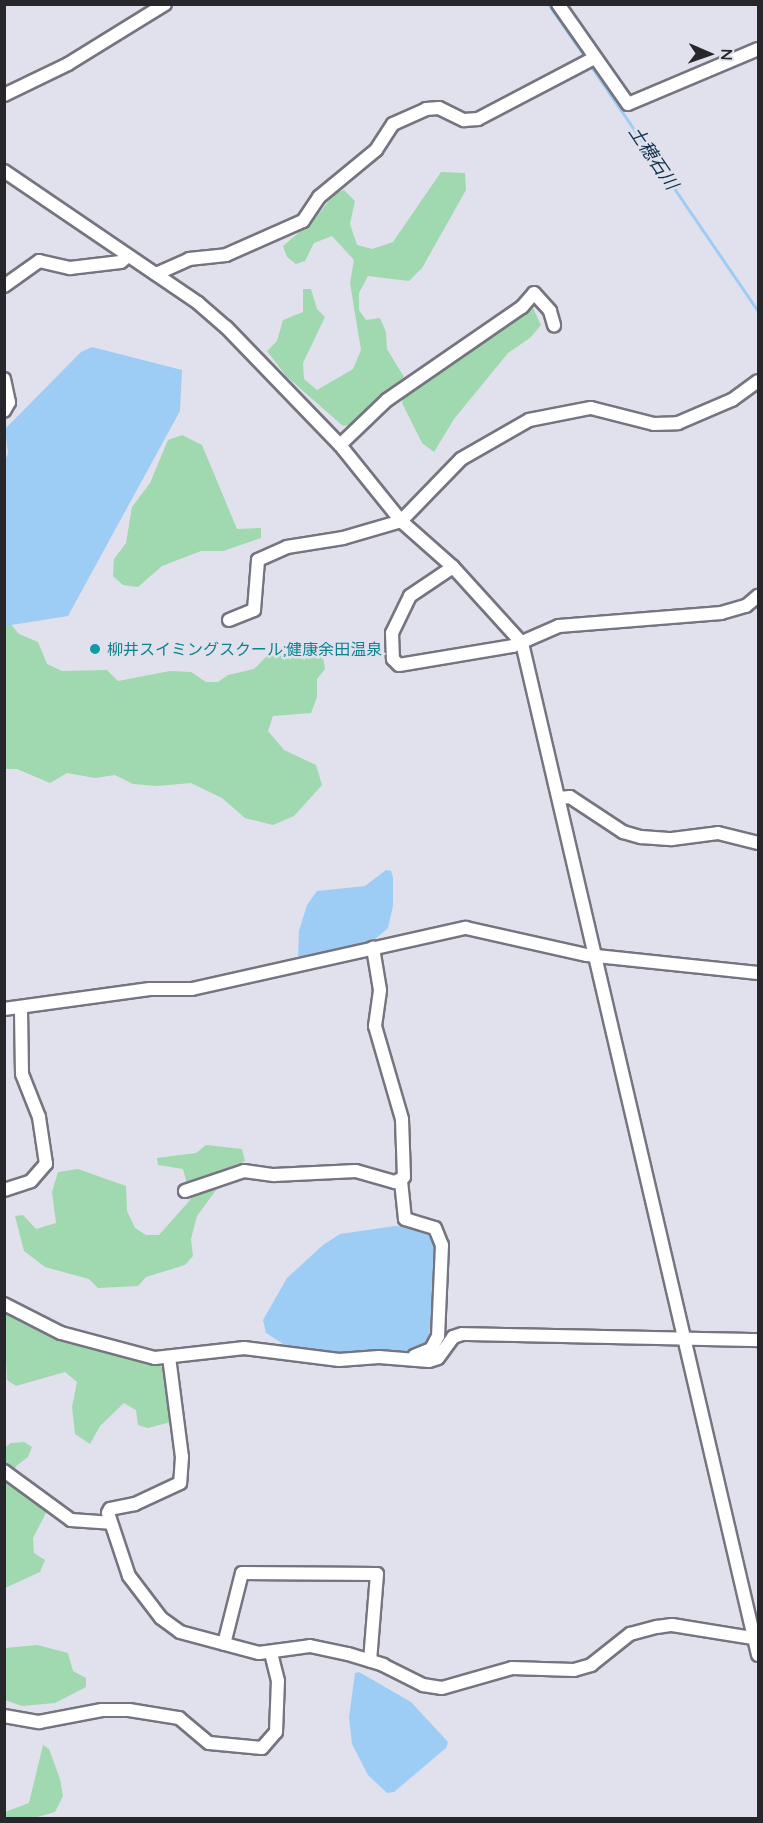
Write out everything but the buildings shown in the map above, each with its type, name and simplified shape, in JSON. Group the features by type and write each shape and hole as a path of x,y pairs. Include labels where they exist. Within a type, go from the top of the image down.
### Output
{"street":[{"path":"4,95 68,64 165,4"},
{"path":"558,4 589,60 628,104 759,49"},
{"path":"156,274 189,259 226,255 303,221 319,197 376,150 393,124 426,109 439,108 464,120 478,119 589,60"},
{"path":"4,171 156,274 226,327 340,445 401,521 453,567 522,643 759,1654"},
{"path":"4,286 39,261 70,268 121,262 128,256"},
{"path":"340,445 387,400 522,307 534,293 550,311 554,325"},
{"path":"4,379 9,402 4,411"},
{"path":"229,620 254,610 258,560 270,553 401,521 461,459 529,420 591,408 671,424 732,400 759,381"},
{"path":"453,567 410,596 405,611 393,627 393,659 405,665 522,643 559,626 722,613 746,606 759,596"},
{"path":"559,798 570,797 623,832 641,837 672,839 718,833 759,843"},
{"path":"4,1010 150,989 192,989 466,928 595,956 759,973"},
{"path":"373,948 380,990 377,1038 402,1119 406,1148 406,1170 401,1180 405,1219 435,1227 442,1245 438,1336 431,1349 408,1360"},
{"path":"4,1190 31,1181 46,1164 39,1117 22,1074 21,1007"},
{"path":"185,1191 244,1171 274,1175 356,1171 384,1181 401,1180"},
{"path":"4,1304 34,1322 99,1346 170,1357 244,1348 339,1360 438,1358 453,1337 462,1334 759,1340"},
{"path":"170,1357 182,1457 180,1483 135,1504 110,1509 110,1523 118,1533 129,1576 169,1626 224,1644 271,1653 310,1646 370,1661 423,1684 442,1688 512,1668 574,1670 591,1665 630,1634 657,1627 672,1625 757,1639"},
{"path":"4,1471 71,1520 110,1523"},
{"path":"224,1644 242,1573 377,1574 370,1661"},
{"path":"4,1716 39,1722 102,1710 129,1710 179,1718 209,1743 262,1748 276,1732 278,1681 271,1653"}],"green space":[{"path":"441,172 465,173 466,190 422,268 409,281 368,276 359,293 359,310 366,320 380,318 386,332 387,349 404,377 354,424 343,426 286,376 267,351 277,341 283,320 303,312 303,289 311,289 317,309 325,317 303,363 304,379 317,390 353,369 361,350 350,283 354,260 332,236 314,243 305,261 296,264 287,257 283,246 315,219 334,194 344,190 355,201 350,224 357,245 372,249 393,242"},
{"path":"533,308 541,325 530,338 508,353 454,419 434,452 422,443 402,403 404,395"},
{"path":"182,435 202,445 237,529 261,528 261,538 223,551 201,551 162,566 138,587 123,585 113,576 114,559 126,543 132,507 150,483 168,440"},
{"path":"4,616 19,634 38,642 47,664 62,671 107,670 118,681 170,671 191,672 206,682 218,682 228,675 254,669 268,655 303,653 323,657 325,669 317,679 317,697 311,713 273,716 268,731 284,750 316,765 322,785 294,816 273,825 245,818 222,798 191,783 157,786 133,784 115,775 95,778 67,773 50,783 17,769 5,769"},
{"path":"206,1145 242,1149 245,1161 233,1167 197,1216 191,1239 193,1256 185,1265 146,1277 138,1286 98,1288 89,1279 45,1267 24,1251 15,1216 23,1215 36,1229 56,1223 52,1192 58,1172 78,1169 126,1186 127,1211 135,1228 146,1235 159,1235 191,1199 183,1169 158,1165 157,1158 196,1153"},
{"path":"4,1310 68,1340 166,1368 171,1422 148,1428 138,1425 136,1410 124,1403 100,1426 90,1444 75,1434 72,1407 77,1382 65,1372 16,1386 7,1380"},
{"path":"24,1442 32,1447 28,1457 16,1466 12,1481 23,1493 44,1504 47,1511 33,1538 34,1553 45,1560 40,1572 5,1588 4,1448 11,1443"},
{"path":"37,1645 68,1653 73,1671 86,1678 86,1687 55,1703 22,1706 5,1700 5,1648"},
{"path":"43,1745 49,1749 60,1779 63,1796 55,1812 34,1818 5,1818 5,1812 29,1803"}],"water":[{"path":"92,347 182,370 180,411 68,616 5,626 4,463 8,453 5,429 81,352"},
{"path":"386,870 391,871 393,877 393,906 388,928 373,941 305,958 298,956 299,931 307,905 317,891 365,886"},
{"path":"395,1226 421,1229 436,1242 433,1316 428,1339 419,1350 350,1355 291,1349 266,1333 263,1320 287,1278 323,1245 340,1234"},
{"path":"359,1672 411,1702 448,1742 446,1748 394,1792 387,1793 368,1775 352,1744 349,1717 355,1673"}],"waterway":[{"name":"土穂石川","path":"548,4 585,57"},
{"name":"土穂石川","path":"590,65 758,311"}],"place":[{"name":"柳井スイミングスクール;健康余田温泉","path":"95,649"}]}
